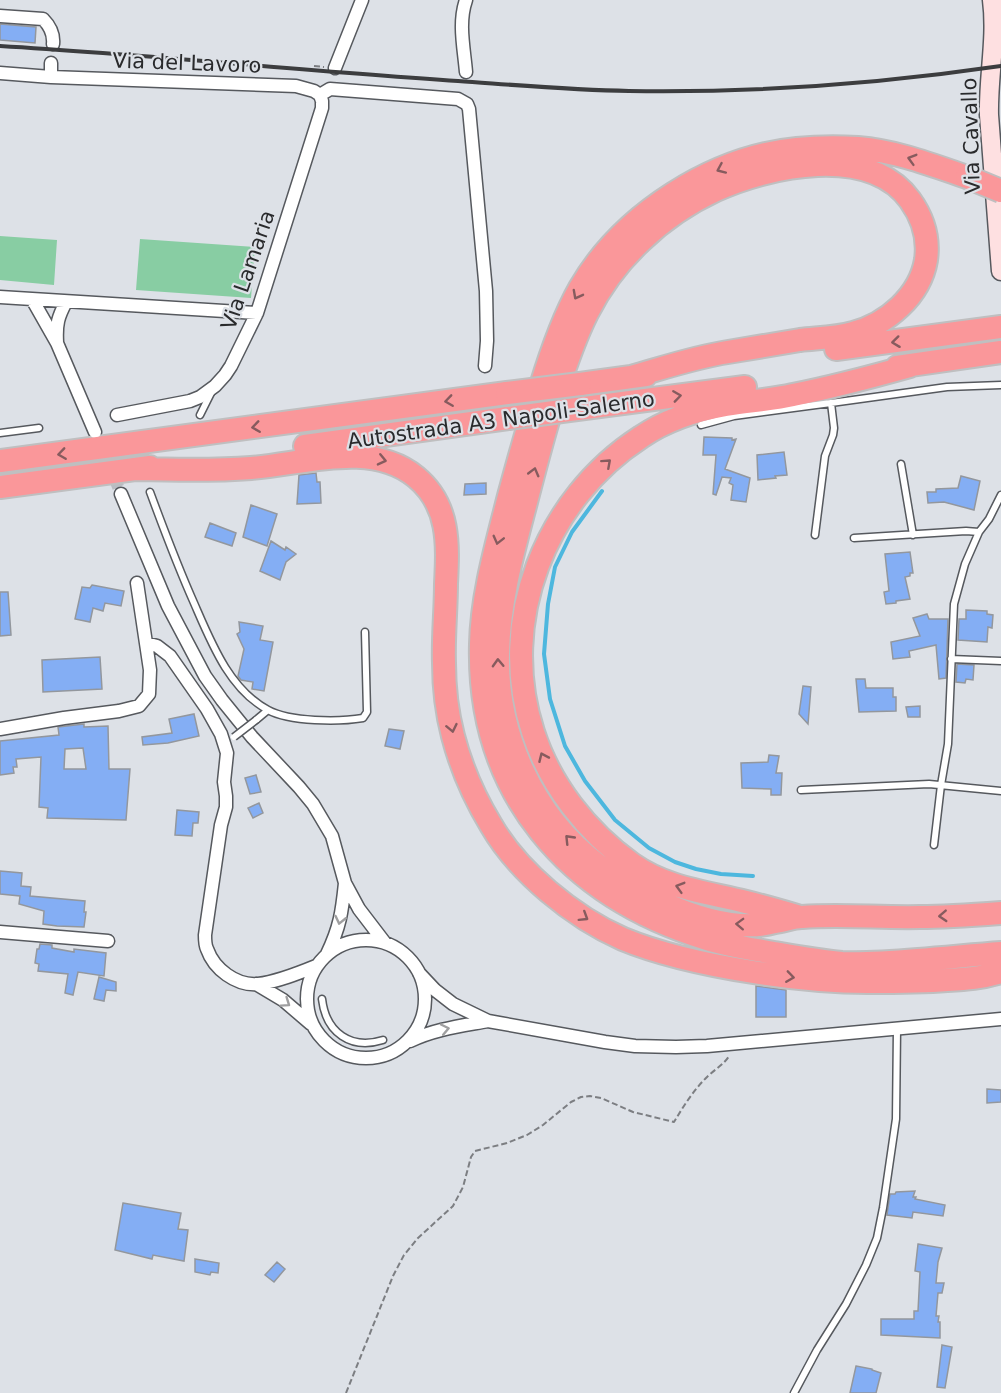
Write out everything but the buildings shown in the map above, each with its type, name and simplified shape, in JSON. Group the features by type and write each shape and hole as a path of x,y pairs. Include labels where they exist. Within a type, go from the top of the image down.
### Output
{"highway":[{"path":"1001,190 891,153 861,148 795,149 727,166 693,182 657,205 627,230 601,258 582,285 568,312 548,364 524,439 495,550 482,618 481,647 482,676 490,730 508,781 534,825 567,862 612,896 681,930 705,938 801,958 841,963 876,963 1001,953"},
{"path":"631,376 720,353 855,333 879,323 910,296 923,271 926,256 924,229 912,202 891,181 863,169 845,166 809,167 759,175 717,190 678,211 642,239 610,274 584,316 575,336 544,435 502,599 498,657 499,688 505,721 515,755 529,785 558,828 598,866 677,910 737,925 769,924 798,917 921,918 1001,913"},
{"name":"Autostrada A3 Napoli-Salerno","path":"0,462 1001,327"},
{"name":"Autostrada A3 Napoli-Salerno","path":"0,487 1001,352"},
{"path":"798,917 664,882 634,866 590,828 556,783 533,732 522,679 523,626 527,601 541,555 567,508 583,486 600,469 642,436 687,415 724,405 791,396 910,366"},
{"path":"136,469 195,471 252,468 360,456 383,459 400,466 418,478 430,491 440,509 446,527 448,547 444,664 452,733 461,763 474,796 492,828 511,853 534,878 589,921 621,938 672,956 789,977 834,982 907,982 975,978 1001,972"}],"main road":[{"name":"Via Cavallo","path":"992,0 994,27 989,115 1001,271"}],"street":[{"path":"335,68 362,0"},
{"path":"466,0 461,22 466,72"},
{"path":"0,16 43,19 50,26 54,39 53,44"},
{"path":"51,63 51,77"},
{"name":"Via del Lavoro","path":"0,73 296,86 320,95"},
{"path":"320,95 330,89 458,99 467,104 486,291 485,366"},
{"name":"Via Lamaria","path":"117,415 200,397 225,375 231,366 258,313 322,108 320,95"},
{"path":"0,297 258,313"},
{"path":"32,299 57,343 95,432"},
{"path":"57,343 56,324 66,302"},
{"path":"121,494 168,606 204,676 252,737 313,804 332,836 345,883 359,909 385,943"},
{"path":"0,729 139,706 148,694 150,670 137,583"},
{"path":"146,643 157,646 170,656 207,709 221,734 229,741 224,782 226,807 221,825 207,918 206,947 212,959 220,970 229,976 242,982 256,984 297,974 316,966"},
{"path":"326,955 341,918 345,883"},
{"path":"0,932 108,941"},
{"path":"312,1025 307,1010 307,995 316,966 339,946 354,941 369,940 385,943 399,950 411,960 419,973 435,990 453,1004 488,1021 635,1046 676,1047 736,1043 1001,1019"},
{"path":"404,1044 422,1019 425,1004 424,988 419,973"},
{"path":"256,984 283,1000 312,1025 332,1048 345,1055 360,1058 376,1058 390,1053 425,1034 488,1021"}],"lane":[{"path":"700,425 734,416 947,387 1001,385"},
{"path":"200,415 214,386"},
{"path":"814,535 825,456 834,428 831,403"},
{"path":"0,433 39,428"},
{"path":"901,465 913,535"},
{"path":"150,492 174,557 214,647 245,693 268,710 296,718 363,718 367,712 365,632"},
{"path":"934,845 948,744 954,604 965,564 979,532 989,519 1001,495"},
{"path":"854,538 979,532"},
{"path":"951,659 1001,661"},
{"path":"229,741 268,710"},
{"path":"801,790 930,784 1001,791"},
{"path":"322,999 323,1009 331,1026 346,1038 364,1044 383,1040"},
{"path":"794,1393 817,1350 846,1304 877,1238 896,1119 897,1029"}],"path":[{"path":"346,1393 393,1276 404,1255 418,1238 453,1206 463,1187 471,1157 475,1151 527,1135 581,1097 601,1098 633,1112 674,1122 702,1081 727,1060 736,1043"}],"green space":[{"path":"0,236 57,240 54,285 0,280"},
{"path":"140,239 255,247 251,298 136,290"}],"waterway":[{"path":"602,491 572,532 555,567 548,604 544,654 550,699 565,746 585,781 615,820 649,848 675,862 696,869 721,874 753,876"}],"tunnel":[{"path":"100,443 121,494"}],"railway":[{"path":"0,46 401,77 629,91 816,86 909,78 1001,66"}]}
